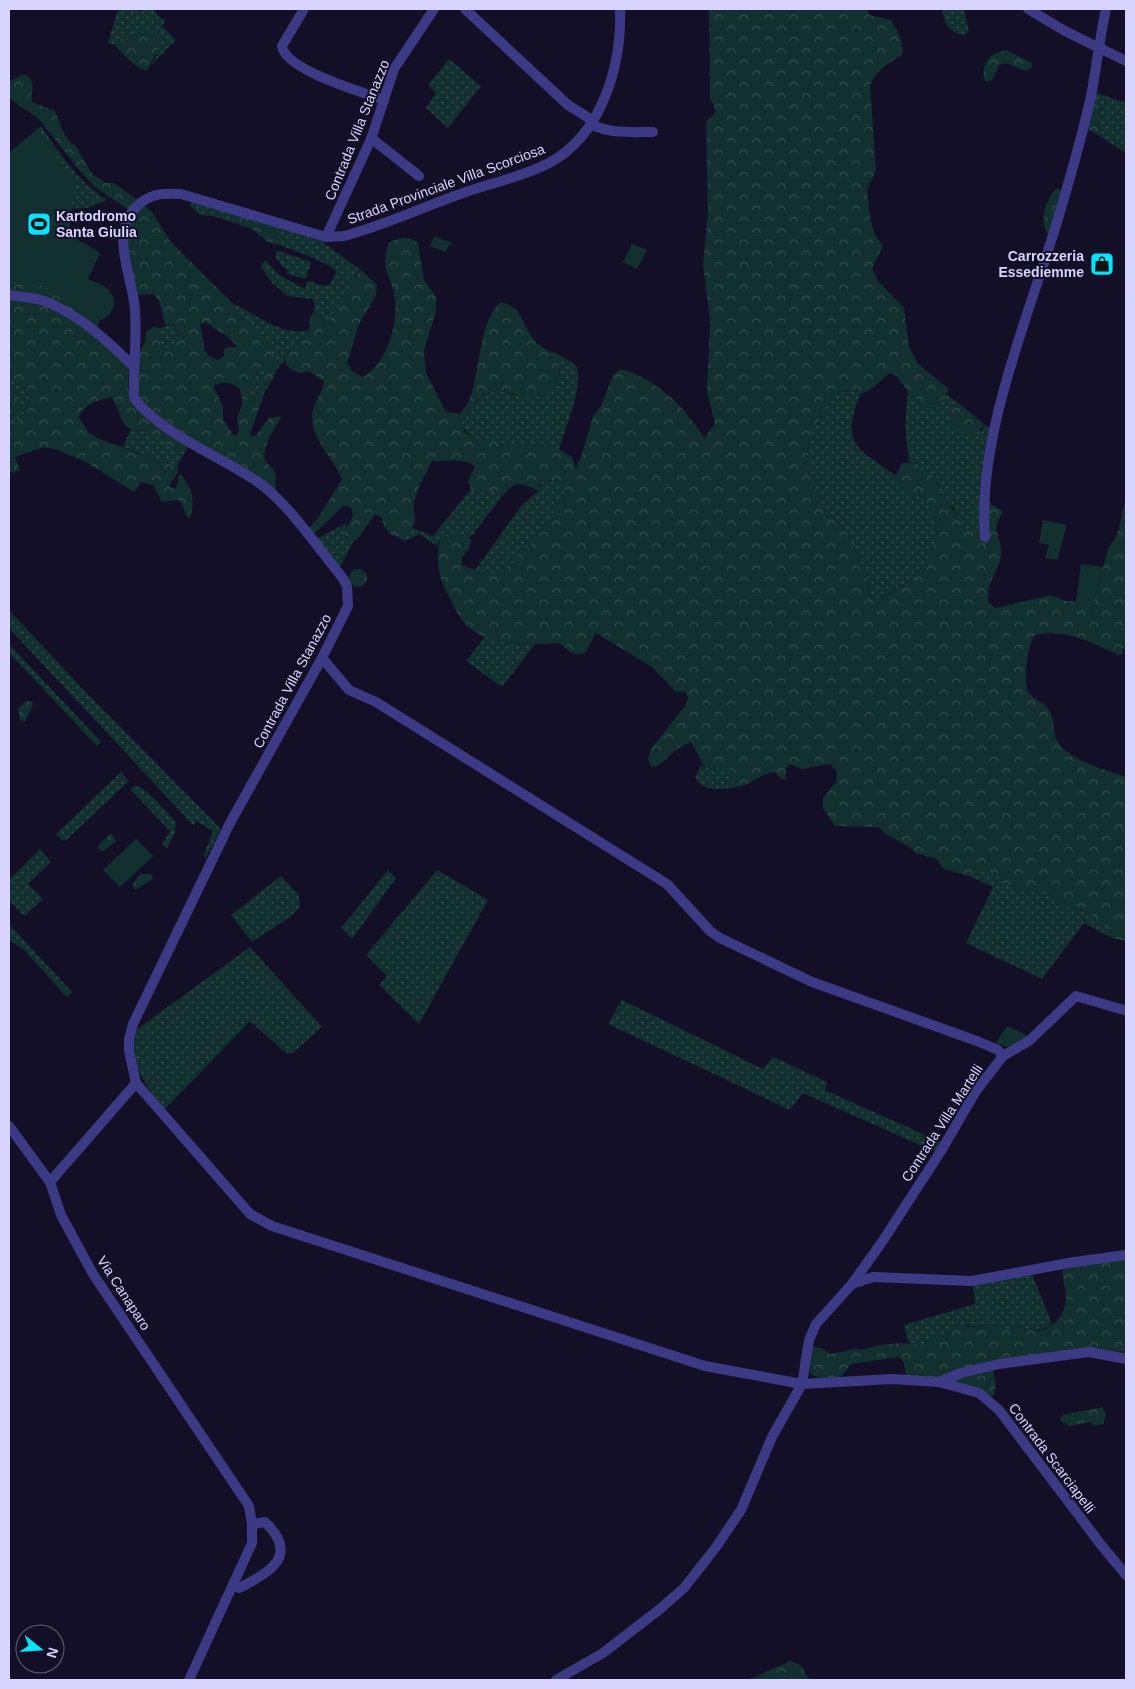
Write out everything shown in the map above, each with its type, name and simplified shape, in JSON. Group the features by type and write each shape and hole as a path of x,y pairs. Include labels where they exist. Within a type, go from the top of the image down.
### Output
{"street":[{"path":"304,9 282,46 286,57 298,66 384,100"},
{"name":"Contrada Villa Stanazzo","path":"326,238 371,138 394,69 434,9"},
{"path":"465,9 568,105 602,130 653,132"},
{"name":"Strada Provinciale Villa Scorciosa","path":"129,214 140,203 157,193 181,194 326,238 344,236 366,230 533,170 565,153 591,122 606,92 618,56 620,9"},
{"path":"1028,9 1126,61"},
{"path":"985,537 983,508 993,435 1018,342 1078,152 1092,89 1106,9"},
{"path":"371,138 419,176"},
{"name":"Contrada Villa Stanazzo","path":"129,214 125,222 122,242 135,308 134,398 141,408 162,424 258,482 275,496 342,577 347,586 348,606 322,658 230,823 133,1024 129,1039 129,1051 136,1083"},
{"path":"9,295 46,301 72,315 112,345 134,367"},
{"path":"322,658 349,690 383,706 667,884 710,931 720,938 812,982 984,1044 998,1050 1003,1056"},
{"name":"Contrada Villa Martelli","path":"802,1384 809,1340 816,1324 852,1284 941,1151 976,1091 1003,1056 1029,1040 1076,996 1124,1010"},
{"path":"50,1182 136,1083 250,1214 272,1226 704,1366 802,1384 892,1379 939,1382 961,1373 999,1364 1054,1356 1089,1352 1126,1359"},
{"name":"Via Canaparo","path":"9,1126 50,1182 61,1215 93,1274 249,1506 252,1524 252,1543 189,1680"},
{"path":"852,1284 873,1277 972,1280 1126,1255"},
{"name":"Contrada Scarciapelli","path":"939,1382 979,1393 999,1410 1126,1575"},
{"path":"556,1680 603,1654 684,1588 716,1548 740,1510 772,1436 802,1384"},
{"path":"233,1585 239,1588 268,1573 276,1564 282,1552 280,1542 265,1522 252,1524"}],"green space":[{"path":"120,9 137,9 141,12 144,9 153,9 160,18 166,20 162,26 176,40 151,65 157,55 147,32 116,40 115,45 108,43 116,15"},
{"path":"709,9 867,9 869,15 891,20 901,41 902,55 879,71 870,86 876,171 867,190 870,218 875,235 883,246 872,268 878,281 904,308 909,347 918,364 949,389 939,407 927,408 908,392 897,376 890,373 870,390 860,394 848,390 832,397 811,434 807,468 820,501 846,532 867,573 870,592 876,599 887,595 909,580 927,559 934,547 937,535 935,519 924,498 897,487 896,476 901,464 913,463 923,468 932,477 956,515 974,533 981,523 988,497 992,505 1003,511 996,528 1001,558 991,582 988,596 989,603 995,608 1051,595 1065,601 1076,601 1090,615 1108,549 1117,535 1126,498 1126,650 1122,648 1123,653 1119,655 1068,635 1047,633 1035,635 1030,646 1026,681 1029,693 1049,709 1056,739 1061,746 1083,761 1126,777 1126,941 1112,938 1110,928 1098,925 1091,914 1067,906 1039,891 1025,892 1003,882 1001,875 985,870 976,876 969,876 944,869 936,859 916,853 911,848 887,835 878,827 835,826 823,808 823,798 836,782 837,772 830,764 801,769 790,764 786,768 786,779 781,779 775,772 737,787 731,781 731,771 726,766 706,770 692,743 682,746 656,767 651,766 648,759 651,749 685,706 688,698 685,691 676,692 652,667 596,633 585,653 576,654 570,652 559,643 520,644 494,640 471,629 457,613 441,580 438,551 441,537 461,534 471,540 469,549 462,557 462,565 471,569 485,569 490,574 502,571 529,547 568,492 554,481 542,480 538,485 539,491 517,484 509,489 500,499 493,491 472,492 468,481 475,466 470,463 432,461 415,498 413,527 404,536 399,537 390,534 383,524 382,518 375,514 357,540 347,541 344,532 353,516 351,507 343,506 316,532 311,534 307,530 318,518 342,479 319,441 313,425 312,412 324,381 309,371 300,373 290,369 285,362 285,354 301,346 309,330 310,317 313,314 328,323 335,310 345,300 352,280 361,270 377,285 376,296 359,324 347,363 352,371 363,377 379,363 389,342 395,320 395,298 385,266 386,252 389,243 400,238 411,239 418,243 424,280 436,297 436,312 424,350 426,373 446,412 460,414 469,401 488,321 501,302 514,308 532,337 541,347 558,354 560,375 554,386 545,394 531,397 499,391 484,395 478,399 464,418 461,425 465,433 477,438 524,447 554,446 572,457 576,469 593,416 601,406 613,375 620,369 646,379 668,395 688,415 704,438 715,424 707,392 710,319 703,265 708,213 706,123 716,111 710,98"},
{"path":"943,9 964,9 969,31 965,35 956,33 948,27 944,19"},
{"path":"147,32 157,32 159,48 147,71 134,64 115,45 116,40"},
{"path":"1006,50 1032,63 1031,68 1026,71 1006,63 999,65 993,79 987,82 984,80 983,74 985,64 991,56"},
{"path":"449,59 481,86 448,128 426,108 436,93 428,85"},
{"path":"23,74 31,80 33,86 32,102 55,111 65,135 75,145 92,174 105,183 114,183 136,199 140,197 128,209 96,188 80,171 39,119 9,98 9,82"},
{"path":"1094,92 1126,103 1126,153 1101,137 1098,119 1101,109 1093,97"},
{"path":"1093,97 1101,104 1098,124 1101,137 1086,128"},
{"path":"41,126 62,157 87,185 107,200 87,208 65,209 36,130"},
{"name":"Kartodromo Santa Giulia","path":"36,130 74,179 70,229 72,236 100,253 88,279 107,288 113,296 114,302 111,312 107,317 96,322 90,322 46,287 9,277 9,153"},
{"path":"1057,188 1069,196 1049,236 1044,224 1044,211 1049,198"},
{"path":"192,202 235,214 235,223 213,216 200,215 189,205"},
{"path":"144,205 152,212 170,241 232,303 240,318 261,333 269,345 278,368 269,385 261,382 260,378 268,372 267,368 263,368 256,374 250,395 243,402 239,388 233,385 222,383 215,385 214,388 223,406 223,419 233,435 236,436 239,431 237,418 258,392 264,394 250,434 251,437 257,434 269,418 282,416 265,449 265,461 276,473 276,493 148,411 139,402 138,354 145,342 146,333 153,327 160,328 160,348 165,350 177,339 178,328 175,324 165,325 159,301 154,294 135,295 127,247 130,226 135,215","holes":["205,322 228,337 238,347 227,347 224,350 224,356 218,360 209,356 205,351 200,324"]},
{"path":"235,214 273,226 282,246 268,242 252,229 235,223"},
{"path":"273,226 321,241 361,270 356,274 345,300 335,310 328,323 313,314 315,308 313,299 288,296 273,284 261,267 265,260 279,275 305,289 306,283 309,281 324,286 330,284 336,272 333,268 320,261 282,246"},
{"path":"434,236 452,243 452,246 449,245 446,252 430,246"},
{"path":"632,244 647,250 637,269 623,262"},
{"path":"276,250 311,262 306,279 287,274 288,269 284,268 276,258"},
{"path":"9,269 40,277 99,321 98,326 93,329 73,314 9,294"},
{"path":"9,296 44,301 72,316 129,363 128,388 132,402 190,443 185,452 171,448 148,432 135,430 125,425 111,397 96,401 88,406 81,412 79,417 88,432 99,439 177,467 178,472 169,486 176,488 180,474 192,494 193,506 190,518 187,517 182,504 178,500 162,502 153,485 141,482 134,492 86,462 58,450 44,447 15,457 20,470 14,473 9,471 9,429 23,415 31,396 9,375"},
{"path":"232,303 279,328 299,332 309,330 301,346 285,354 284,361 278,368 262,335 236,314"},
{"path":"175,324 178,328 177,342 165,350 160,348 160,328"},
{"path":"558,354 576,365 578,374 578,385 573,408 559,450 547,446 517,447 489,443 472,436 461,425 473,405 484,395 491,392 499,391 518,395 552,388 560,375"},
{"path":"263,368 268,368 268,372 263,375 263,384 269,385 264,394 258,392 237,418 243,402 248,399 257,374"},
{"path":"9,375 31,396 23,415 9,429 9,418 18,409 13,391 9,390"},
{"path":"9,390 13,390 20,399 18,409 9,418"},
{"path":"848,390 860,394 852,426 856,444 863,452 896,476 898,487 924,498 936,522 937,535 928,559 909,580 886,595 875,599 870,592 867,573 846,532 820,501 807,468 811,434 832,397"},
{"path":"908,392 927,408 939,407 946,394 961,405 953,409 963,433 968,435 982,431 984,424 992,431 981,523 974,534 965,529 956,517 954,508 945,501 938,484 919,464 909,461 905,425"},
{"path":"961,405 984,424 977,436 967,435 959,431 950,420 949,415 953,409"},
{"path":"131,429 150,432 175,450 185,452 177,467 123,447"},
{"path":"547,479 557,483 568,492 529,547 502,572 490,575 485,569 476,569 522,505 538,491 540,482"},
{"path":"471,489 472,492 493,491 500,499 470,538 467,535 441,537 437,546 420,534 405,541 398,537 413,528 433,536"},
{"path":"1043,520 1067,525 1057,560 1045,558 1049,545 1039,543"},
{"path":"347,523 344,533 347,540 354,540 340,567 316,539"},
{"path":"1081,564 1103,567 1090,616 1076,601"},
{"path":"358,569 364,572 367,578 364,584 358,587 352,584 349,578 352,572"},
{"path":"9,610 82,688 221,829 205,859 204,855 213,831 196,821 194,826 9,628"},
{"path":"486,636 511,643 535,644 502,687 466,661"},
{"path":"9,644 101,742 97,746 9,653"},
{"path":"26,701 32,702 33,705 25,722 20,720 18,709"},
{"path":"701,765 706,770 725,766 731,771 731,781 737,787 713,789 703,786 695,777"},
{"path":"121,772 129,781 64,842 56,834"},
{"path":"135,786 145,790 176,822 175,833 167,848 162,844 170,831 130,789"},
{"path":"111,833 116,841 104,851 99,850 98,846"},
{"path":"136,839 153,856 120,887 103,870"},
{"path":"40,849 51,862 28,884 43,899 26,915 23,915 9,900 9,880"},
{"path":"388,870 396,878 352,939 341,928"},
{"path":"437,870 488,900 419,1024 379,985 387,976 366,955"},
{"path":"985,870 1001,875 1003,882 1025,892 1039,891 1067,906 1091,914 1098,925 1110,928 1112,938 1084,923 1042,979 966,943 993,887 969,876 976,876"},
{"path":"140,874 151,874 153,879 135,890 132,885"},
{"path":"281,876 299,895 300,907 290,917 252,942 231,915"},
{"path":"9,924 72,992 67,997 23,949 9,940"},
{"path":"250,947 322,1027 294,1052 287,1054 250,1021 165,1109 140,1073 135,1054 136,1030"},
{"path":"622,1000 763,1069 773,1057 827,1082 825,1090 943,1143 938,1153 803,1093 790,1110 608,1024"},
{"path":"1007,1026 1029,1036 1010,1048 996,1043"},
{"path":"1126,1258 1126,1357 1111,1355 992,1364 996,1384 994,1395 988,1397 906,1376 904,1363 899,1357 851,1364 840,1378 824,1379 810,1373 811,1346 822,1348 830,1354 855,1349 862,1350 879,1345 901,1343 925,1345 931,1339 950,1334 954,1328 960,1326 979,1327 995,1324 1007,1330 1017,1326 1028,1330 1045,1329 1055,1323 1064,1309 1066,1298 1063,1270 1070,1267"},
{"path":"1032,1274 1052,1324 1047,1327 1035,1330 1017,1326 1007,1331 989,1324 967,1325 925,1345 909,1343 904,1325 975,1304 973,1284"},
{"path":"1103,1407 1106,1415 1103,1424 1095,1426 1090,1422 1069,1426 1060,1420 1062,1415"},
{"path":"790,1661 801,1665 808,1678 818,1680 742,1680 753,1678"}],"place":[{"name":"Kartodromo Santa Giulia","path":"39,224"},
{"name":"Carrozzeria Essediemme","path":"1102,264"}]}
